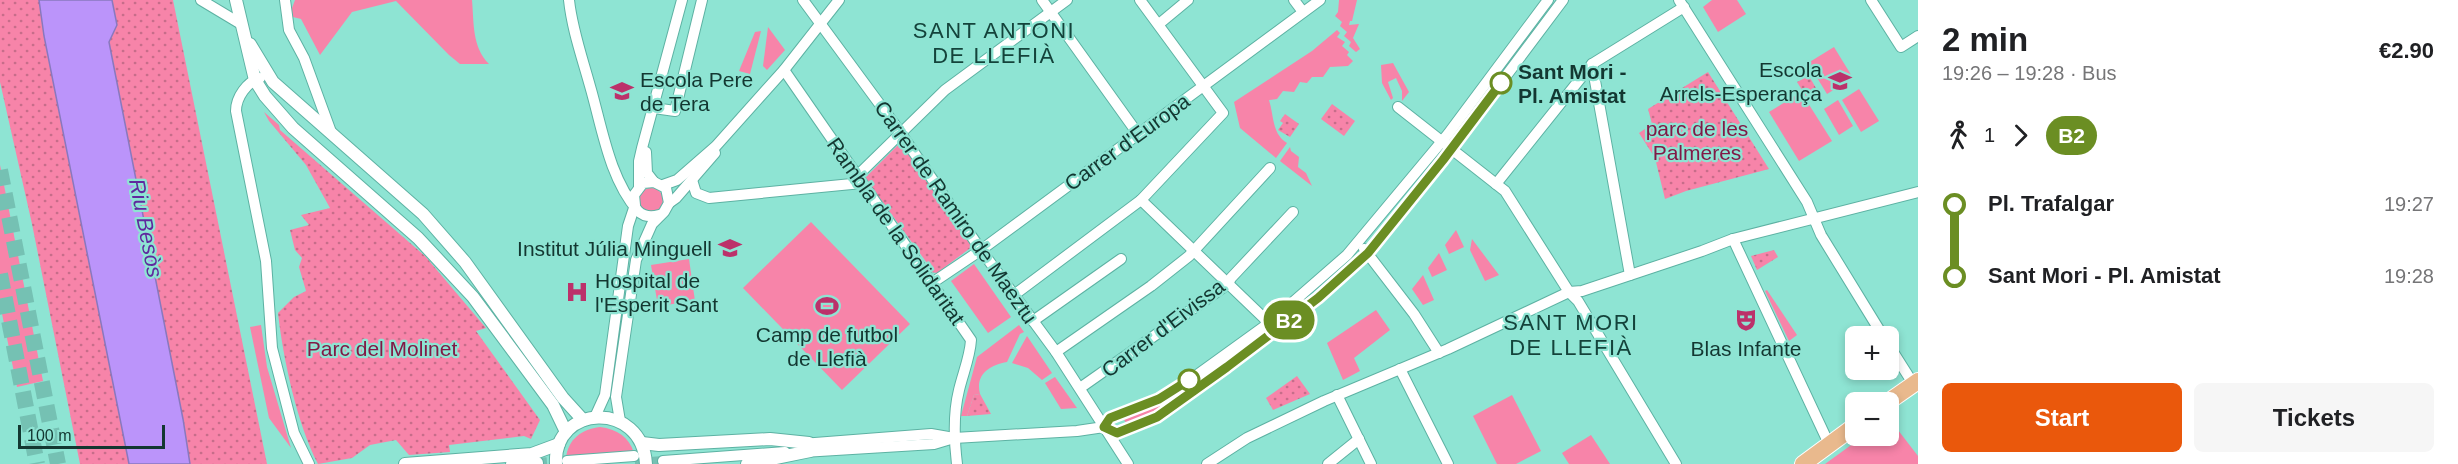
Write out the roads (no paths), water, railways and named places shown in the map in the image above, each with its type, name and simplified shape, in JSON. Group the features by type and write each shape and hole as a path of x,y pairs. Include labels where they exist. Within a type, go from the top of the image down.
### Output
{"main road":[{"path":"1899,395 1916,383"},
{"path":"1803,464 1845,433"}],"street":[{"path":"201,0 241,24"},
{"path":"236,0 255,80 265,96 293,128 418,237 473,297 553,405 566,432"},
{"path":"285,0 289,30 304,58 333,135"},
{"path":"569,0 577,41 615,170 625,193 645,216 659,215"},
{"path":"639,187 639,161 682,0"},
{"path":"654,108 675,111 702,0"},
{"name":"Carrer de Ramiro de Maeztu","path":"803,0 1056,352 1128,464"},
{"path":"589,419 605,395 628,226 635,205 634,195 639,187 649,182 677,180 716,146 784,70 839,0"},
{"path":"1042,0 1138,134"},
{"path":"692,180 696,193 709,198 860,179 945,90 1067,0"},
{"path":"1014,295 1141,200 1223,113 1140,0"},
{"path":"1159,24 1188,0"},
{"path":"1294,0 1303,12"},
{"name":"Carrer d'Europa","path":"932,283 981,250 1320,0"},
{"path":"1104,427 1110,418 1159,399 1178,388 1269,323 1322,279 1358,243 1442,141 1548,0"},
{"path":"662,458 809,447 930,434 954,438 1081,431 1104,427 1117,433 1157,417 1318,298 1368,253 1452,148 1563,0"},
{"path":"1871,0 1901,47 1918,36"},
{"path":"1496,184 1592,64 1682,3 1808,202 1814,219 1877,326"},
{"path":"246,37 273,82 423,214 465,262 563,398 589,419"},
{"path":"1592,64 1630,275"},
{"name":"Rambla de la Solidaritat","path":"784,70 971,340 970,353 958,392 954,438 957,464"},
{"path":"269,75 255,80 236,102 236,111 266,261 272,348 294,433 309,464"},
{"path":"1398,106 1505,191 1569,292 1578,301 1676,464"},
{"path":"646,136 647,172 668,192 669,203"},
{"path":"620,421 616,397 636,260 644,238 659,215 715,153 716,146"},
{"path":"1056,352 1151,286 1193,251 1270,168"},
{"path":"1207,464 1247,438 1337,395 1439,353 1569,292 1630,275 1733,239 1918,192"},
{"path":"1141,200 1269,323"},
{"name":"Carrer d'Eivissa","path":"1080,388 1228,284 1230,278 1293,212"},
{"path":"626,247 634,246 644,238"},
{"path":"1733,239 1829,444"},
{"path":"1358,243 1435,342 1439,353"},
{"path":"1033,321 1121,259"},
{"path":"1899,359 1916,383"},
{"path":"1400,369 1448,464"},
{"path":"1337,395 1371,464"},
{"path":"608,417 620,421 633,430 642,443 638,461 561,462 559,444 566,432 589,419 608,417"},
{"path":"642,443 659,445 770,439 809,447"},
{"path":"1328,464 1359,439"},
{"path":"405,464 532,454 559,444"},
{"path":"747,464 809,447"},
{"path":"623,464 638,461"},
{"path":"512,464 537,463"}],"tunnel":[{"path":"0,170 58,464"},
{"path":"0,274 37,464"},
{"path":"537,463 564,461"},
{"path":"635,463 663,461"}],"place":[{"name":"Escola Arrels-Esperança","path":"1840,81"},
{"name":"Sant Mori - Pl. Amistat","path":"1501,83"},
{"name":"Escola Pere de Tera","path":"622,91"},
{"name":"Institut Júlia Minguell","path":"730,248"},
{"name":"Hospital de l'Esperit Sant","path":"577,292"},
{"name":"Camp de futbol de Llefià","path":"827,306"},
{"name":"Blas Infante","path":"1746,320"}],"district":[{"name":"SANT ANTONI DE LLEFIÀ","path":"994,42"},
{"name":"SANT MORI DE LLEFIÀ","path":"1571,334"}],"park label":[{"name":"parc de les Palmeres","path":"1697,140"},
{"name":"Parc del Molinet","path":"382,348"}],"water label":[{"name":"Riu Besòs","path":"146,228"}]}
